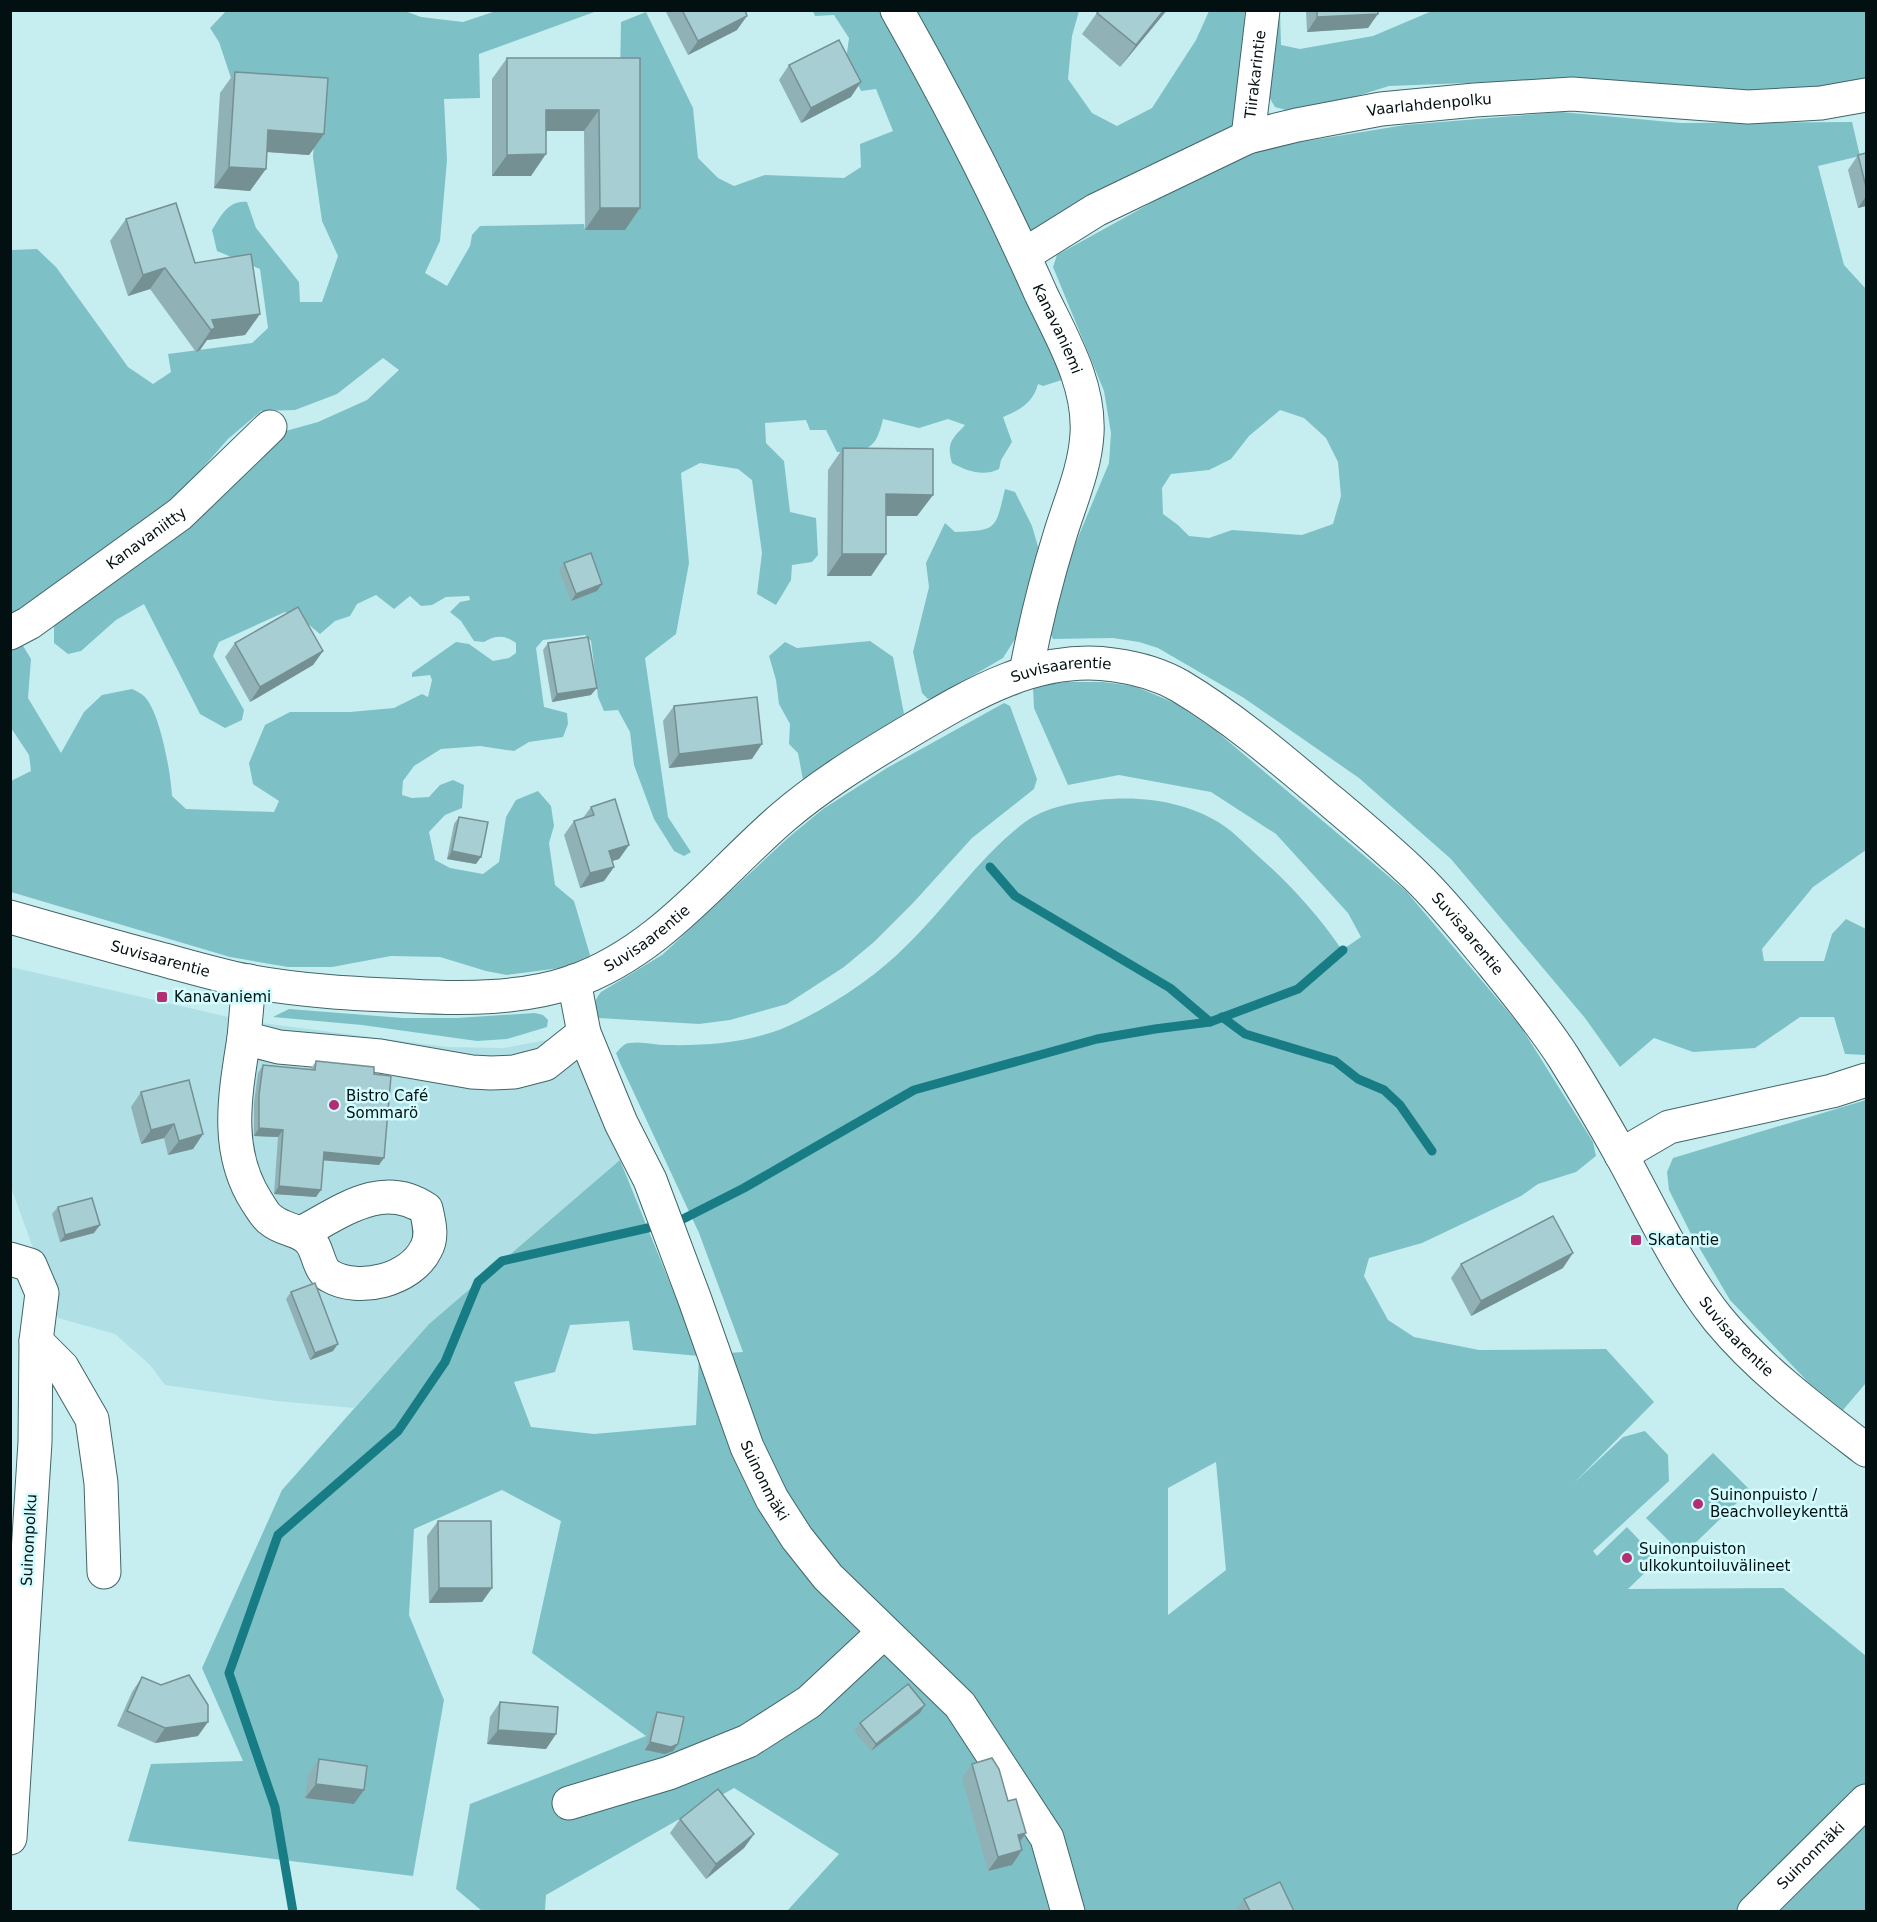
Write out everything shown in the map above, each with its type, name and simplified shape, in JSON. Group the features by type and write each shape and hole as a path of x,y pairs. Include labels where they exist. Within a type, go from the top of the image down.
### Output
{"street":[{"name":"Kanavaniemi","path":"897,10 933,74 1024,255 1079,377 1087,410 1087,436 1078,479 1046,581 1026,672"},
{"name":"Tiirakarintie","path":"1248,137 1263,10"},
{"name":"Vaarlahdenpolku","path":"1024,255 1096,210 1248,137 1297,125 1381,109 1572,94 1748,107 1821,103 1866,94"},
{"name":"Kanavaniitty","path":"10,633 29,623 180,514 270,427"},
{"name":"Suvisaarentie","path":"10,917 249,981 344,993 437,998 506,995 543,989 574,981 617,962 670,924 783,817 853,765 979,691 1026,672 1052,666 1094,662 1140,669 1174,682 1219,712 1288,764 1419,878 1539,1022 1563,1057 1621,1155 1686,1275 1715,1315 1746,1350 1781,1382 1866,1450"},
{"path":"249,981 235,1126 238,1162 247,1187 268,1219 283,1229 301,1233"},
{"name":"Suinonmäki","path":"574,981 585,1033 621,1123 650,1180 747,1447 772,1499 796,1538 828,1577 960,1705 1047,1838 1068,1911"},
{"path":"244,1038 279,1047 380,1056 472,1072 491,1073 514,1072 545,1064 585,1033"},
{"path":"1621,1155 1669,1127 1832,1091 1866,1080"},
{"name":"Suinonpolku","path":"10,1259 30,1265 42,1293 36,1341 35,1442 10,1838"},
{"path":"36,1341 62,1367 92,1419 101,1484 104,1572"},
{"path":"569,1803 669,1773 748,1741 809,1702 884,1632"},
{"name":"Suinonmäki","path":"1754,1911 1866,1801"}],"shaded area":[{"path":"226,11 405,11 421,17 463,22 496,11 597,11 479,54 480,98 444,99 447,160 440,241 425,273 447,286 470,246 472,235 480,226 584,224 585,230 625,229 620,79 621,22 646,12 693,108 698,158 718,178 734,186 765,175 844,178 861,167 860,144 893,131 876,89 861,91 846,60 849,38 834,15 815,16 813,11 889,11 1065,379 1043,386 1038,384 1033,396 1025,405 1003,417 1012,442 1001,460 999,469 987,473 969,471 952,463 951,442 965,425 948,419 919,428 883,419 877,437 869,447 847,452 837,452 826,430 810,430 806,420 765,423 766,443 784,461 790,512 816,518 818,555 812,562 792,565 791,580 776,605 757,594 762,553 752,480 738,469 700,463 681,473 689,563 676,634 645,658 668,817 691,852 684,856 674,851 654,819 634,765 630,732 618,710 604,711 598,697 591,641 585,635 543,640 536,648 544,707 567,713 568,724 563,737 529,742 514,751 480,746 441,749 414,766 403,781 402,795 412,798 429,797 440,785 453,780 464,785 462,808 445,815 429,832 435,860 450,868 483,874 499,862 506,817 516,800 538,791 551,806 554,826 549,843 555,885 574,901 590,955 587,959 560,968 507,975 440,957 391,956 332,967 288,967 230,957 11,892 11,781 31,771 29,755 11,728 10,640 17,636 31,659 28,698 61,753 84,712 102,695 132,689 144,696 155,715 167,759 172,796 186,809 274,812 279,801 253,784 249,763 265,725 290,712 350,712 394,708 422,694 428,697 432,680 430,675 412,677 412,673 456,642 469,644 493,661 509,658 516,653 516,643 508,638 496,637 484,642 474,641 461,621 450,612 460,602 470,600 469,596 446,597 432,605 421,606 410,596 394,609 376,595 357,604 350,616 335,621 320,634 302,619 285,612 219,642 213,656 244,710 242,720 225,728 200,714 144,604 116,620 81,651 68,654 54,643 54,627 59,612 275,434 318,422 367,400 399,370 383,358 337,394 295,410 261,411 228,439 184,489 125,543 11,625 11,250 37,249 56,267 128,367 153,384 171,372 168,354 252,343 268,328 260,269 217,251 212,230 230,206 247,202 256,228 299,282 300,302 322,302 338,256 322,221 313,157 317,97 235,90 219,42 210,28"},
{"path":"914,11 1079,11 1072,36 1068,79 1092,113 1117,126 1152,108 1196,40 1209,11 1245,11 1238,126 1141,169 1030,234"},
{"path":"1270,11 1280,11 1281,45 1300,49 1373,36 1432,11 1866,11 1866,83 1823,90 1677,90 1570,79 1389,86 1300,114 1275,107 1263,87"},
{"path":"1561,112 1681,123 1852,122 1860,156 1818,166 1844,265 1866,289 1866,850 1813,887 1762,949 1764,961 1824,961 1832,934 1846,919 1866,929 1866,1055 1845,1054 1834,1017 1800,1017 1755,1048 1693,1052 1654,1038 1620,1067 1585,1018 1451,859 1359,778 1244,698 1158,648 1113,638 1053,639 1050,633 1062,576 1109,463 1111,433 1104,391 1053,267 1057,255 1245,151 1405,125","holes":["1280,410 1304,418 1326,438 1338,462 1341,496 1333,524 1302,535 1232,530 1209,538 1189,536 1163,514 1162,488 1171,474 1209,470 1231,459 1249,436"]},
{"path":"1005,489 1015,492 1032,526 1039,550 1017,636 1003,658 938,696 928,699 922,693 913,652 929,587 926,563 945,523 955,532 980,530 992,525 999,513"},
{"path":"870,641 893,657 904,714 853,745 803,780 798,753 789,744 790,724 779,704 776,680 769,656 785,642 797,648"},
{"path":"1066,682 1103,682 1134,686 1175,703 1216,731 1406,891 1521,1027 1593,1142 1596,1156 1576,1172 1538,1184 1521,1196 1422,1243 1369,1258 1364,1276 1388,1320 1414,1337 1479,1350 1606,1349 1654,1402 1574,1483 1623,1437 1645,1431 1668,1455 1669,1481 1593,1551 1597,1556 1627,1527 1658,1560 1628,1589 1783,1588 1866,1656 1866,1911 787,1911 839,1854 734,1788 546,1895 545,1911 482,1911 456,1889 470,1804 646,1736 532,1653 561,1521 502,1490 414,1529 409,1615 444,1700 413,1876 128,1841 151,1764 243,1761 202,1668 282,1490 429,1324 620,1160 699,1355 743,1352 699,1233 616,1053 624,1045 644,1043 683,1045 734,1041 767,1034 814,1013 843,996 897,955 979,865 1025,822 1051,809 1079,802 1115,799 1150,800 1185,807 1201,813 1231,831 1278,875 1316,916 1342,950 1361,937 1348,913 1276,834 1211,792 1119,775 1068,785 1034,708 1033,687","holes":["629,1321 633,1350 699,1356 696,1425 594,1434 531,1427 514,1382 555,1372 570,1325","1216,1462 1226,1570 1168,1615 1168,1488"]},
{"path":"1004,703 1010,706 1037,779 1034,789 972,838 913,903 874,942 844,967 787,1004 730,1020 699,1024 598,1018 595,1004 601,992 662,955 789,837 823,809 887,768"},
{"path":"11,967 246,1021 447,1047 504,1048 584,1033 620,1160 429,1324 354,1408 276,1401 165,1385 150,1365 115,1334 58,1318 11,1187"},
{"path":"289,1009 403,1018 457,1018 535,1013 543,1015 548,1020 547,1027 507,1039 477,1041 362,1025 273,1017"},
{"path":"1866,1100 1866,1383 1843,1410 1809,1383 1730,1300 1690,1232 1669,1190 1667,1172 1673,1158"},
{"name":"Suinonpuisto / Beachvolleykenttä","path":"1713,1453 1750,1490 1683,1555 1646,1518"}],"building":[{"path":"682,10 745,10 747,16 698,41"},
{"path":"1099,10 1164,10 1136,45 1097,13"},
{"path":"1317,10 1378,10 1378,14 1317,17"},
{"path":"839,40 861,82 811,108 789,65"},
{"path":"507,58 640,58 640,208 600,208 599,110 546,110 546,154 507,155"},
{"path":"235,72 328,78 324,134 268,130 266,169 229,167"},
{"path":"1866,153 1866,187 1858,155"},
{"path":"176,203 195,263 251,254 260,314 212,320 215,328 211,330 165,268 143,275 126,219"},
{"path":"843,448 933,449 933,495 886,494 886,554 842,554"},
{"path":"591,553 602,584 576,594 564,563"},
{"path":"298,607 323,651 260,687 235,643"},
{"path":"588,637 597,688 557,694 548,643"},
{"path":"757,697 762,744 679,754 674,706"},
{"path":"615,799 629,845 609,851 614,867 590,873 574,821 594,815 591,807"},
{"path":"459,817 488,822 481,857 452,851"},
{"path":"316,1061 374,1067 374,1074 391,1076 384,1158 324,1152 321,1190 279,1186 283,1130 259,1128 259,1095 263,1065 315,1070"},
{"path":"189,1080 203,1134 179,1141 174,1124 151,1130 141,1092"},
{"path":"92,1198 100,1225 65,1235 58,1207"},
{"path":"1553,1216 1573,1253 1481,1301 1461,1264"},
{"path":"315,1283 338,1344 315,1353 291,1292"},
{"path":"438,1521 491,1521 492,1588 439,1588"},
{"path":"189,1675 208,1705 208,1722 165,1728 127,1711 142,1677 161,1685"},
{"path":"908,1684 925,1705 876,1744 860,1723"},
{"path":"500,1702 558,1707 556,1734 498,1730"},
{"path":"657,1712 684,1717 678,1744 671,1747 650,1742"},
{"path":"992,1758 999,1769 1008,1801 1016,1799 1026,1833 1018,1835 1022,1850 998,1857 972,1764"},
{"path":"319,1759 367,1766 364,1790 316,1784"},
{"path":"718,1789 754,1834 716,1864 680,1819"},
{"path":"1280,1882 1294,1911 1250,1911 1244,1899"}],"waterway":[{"path":"990,867 1015,896 1170,988 1210,1022"},
{"path":"681,1220 744,1188 914,1090 1097,1039 1210,1022 1298,989 1343,950"},
{"path":"1222,1017 1245,1034 1335,1061 1358,1079 1384,1090 1400,1105 1432,1151"},
{"path":"293,1912 275,1807 229,1673 278,1535 398,1431 445,1362 478,1282 502,1261 652,1227"}],"place":[{"name":"Kanavaniemi","path":"162,997"},
{"name":"Bistro Café Sommarö","path":"334,1105"},
{"name":"Skatantie","path":"1636,1240"},
{"name":"Suinonpuisto / Beachvolleykenttä","path":"1698,1504"},
{"name":"Suinonpuiston ulkokuntoiluvälineet","path":"1627,1558"}]}
